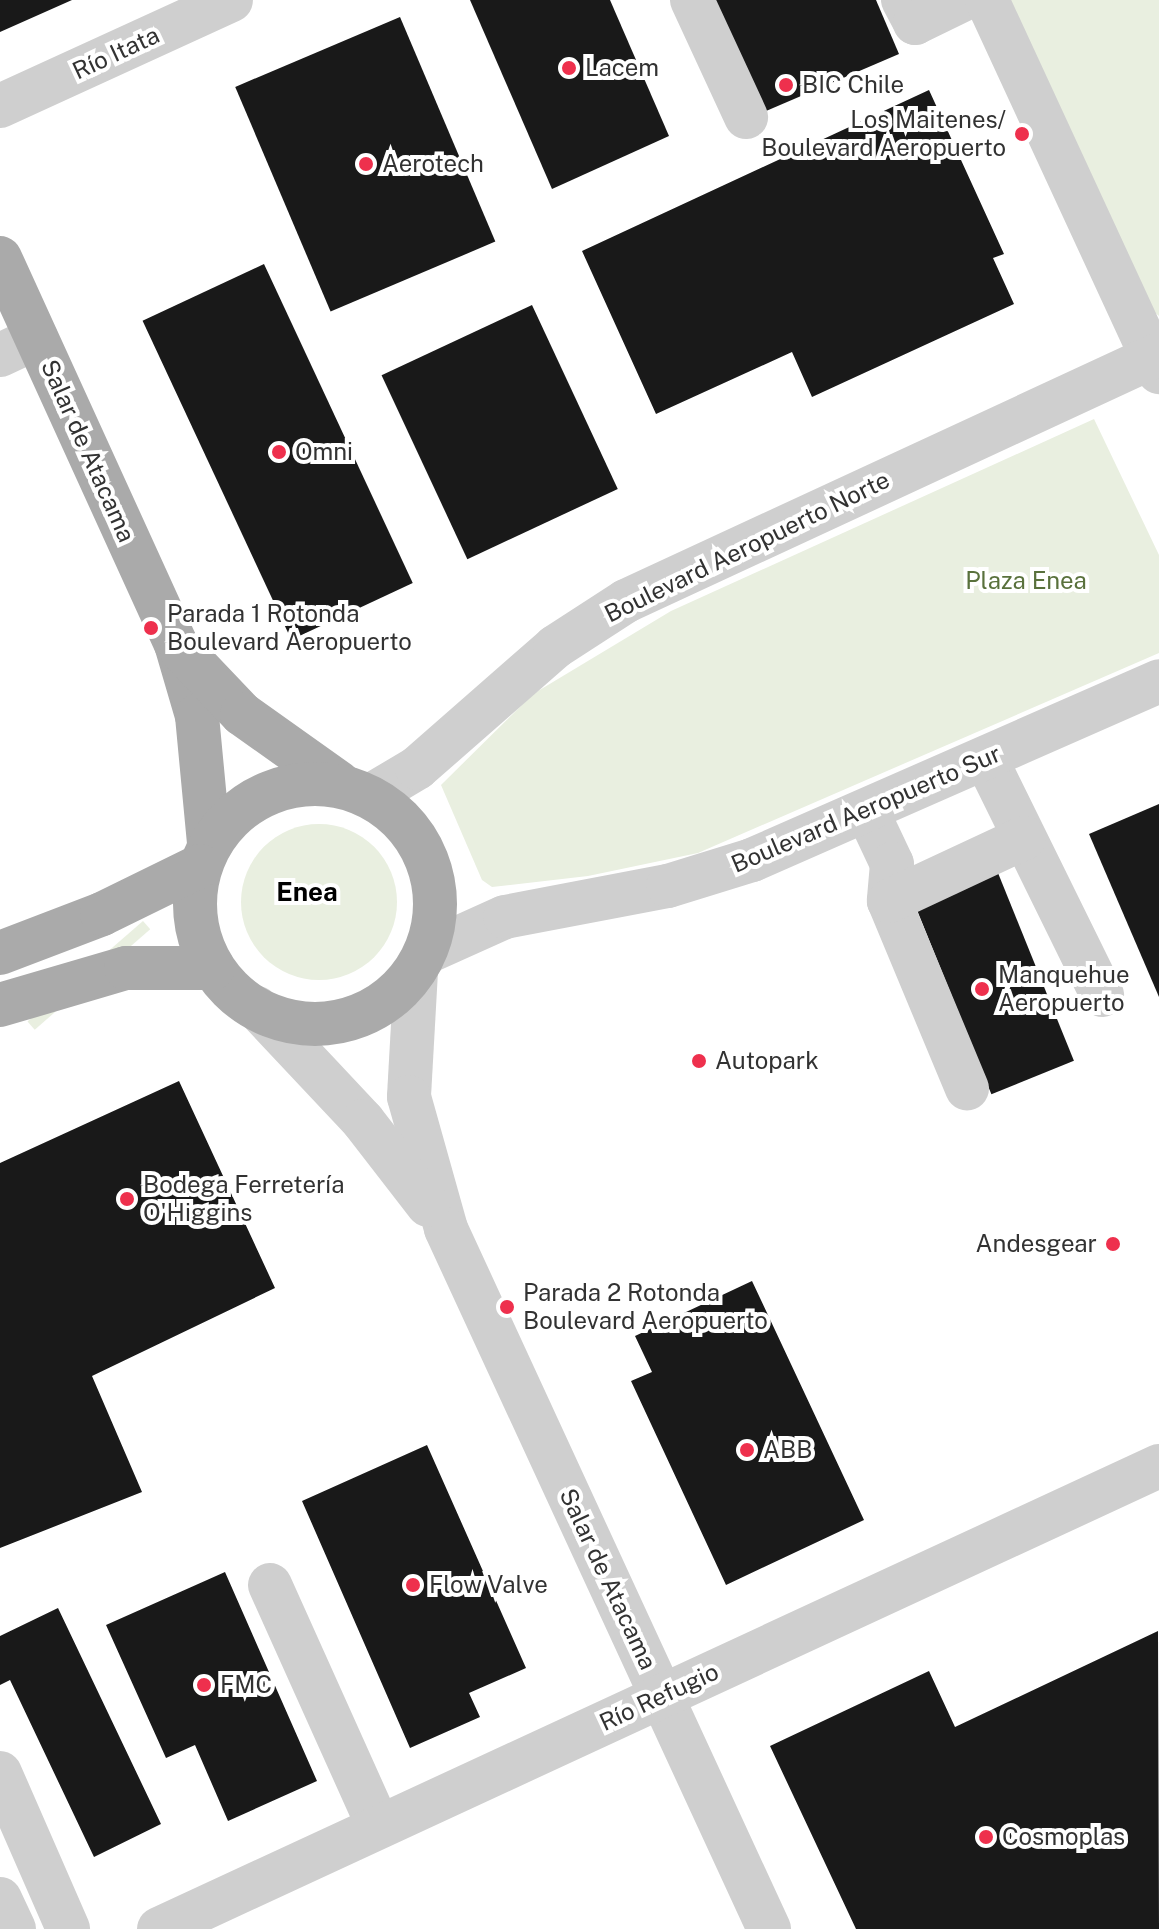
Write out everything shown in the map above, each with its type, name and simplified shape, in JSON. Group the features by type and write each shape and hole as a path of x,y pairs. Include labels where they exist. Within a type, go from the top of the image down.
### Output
{"main road":[{"name":"Salar de Atacama","path":"0,258 14,326 176,644 197,716 204,855"},
{"name":"Salar de Atacama","path":"176,644 242,714 354,790"},
{"path":"0,953 102,914 204,855 260,798 299,785 354,790 404,823 428,859 437,905 422,962 384,1003 342,1021 298,1023 257,1008 213,968 193,907 204,855"},
{"path":"0,1005 126,968 213,968"}],"street":[{"name":"Río Itata","path":"0,106 231,0"},
{"path":"692,0 746,117"},
{"path":"903,0 915,23 962,0"},
{"path":"987,0 1157,361"},
{"name":"Boulevard Aeropuerto Norte","path":"354,790 417,768 555,647 626,601 1157,361"},
{"name":"Boulevard Aeropuerto Sur","path":"422,962 505,917 710,874 868,813 1159,681"},
{"path":"986,759 1102,995"},
{"path":"868,813 892,864 889,901 967,1088"},
{"path":"889,901 1024,838"},
{"name":"Salar de Atacama","path":"422,962 409,1097 446,1229 769,1929"},
{"name":"Salar de Atacama","path":"257,1008 363,1121 446,1229"},
{"name":"Río Refugio","path":"159,1929 1159,1466"},
{"path":"270,1585 379,1827"},
{"path":"0,1773 68,1929"},
{"path":"0,1899 14,1929"}],"green space":[{"path":"1006,0 1159,0 1159,316 1149,308"},
{"name":"Plaza Enea","path":"1094,419 1159,555 1159,653 698,853 588,876 492,887 482,880 441,785 533,694 671,611"},
{"path":"319,824 349,830 374,847 391,872 397,902 391,932 374,957 349,974 319,980 289,974 264,957 247,932 241,902 247,872 264,847 289,830"},
{"path":"143,921 150,929 35,1030 28,1021"}],"building":[{"path":"0,0 72,0 0,32"},
{"name":"Lacem","path":"470,0 610,0 669,136 552,189"},
{"name":"BIC Chile","path":"708,0 876,0 899,54 757,115"},
{"name":"Aerotech","path":"400,17 495,242 331,312 235,87"},
{"path":"929,90 1004,254 993,258 1014,304 812,397 792,352 656,414 582,251"},
{"name":"Omni","path":"264,264 413,583 291,640 143,321"},
{"path":"532,305 618,489 467,559 382,375"},
{"path":"1159,804 1159,997 1089,834"},
{"path":"996,868 1074,1061 991,1094 913,901"},
{"path":"179,1081 275,1288 92,1376 142,1492 0,1548 0,1163"},
{"name":"ABB","path":"752,1281 864,1520 726,1585 631,1381 652,1372 635,1336"},
{"name":"Flow Valve","path":"427,1445 526,1668 469,1693 480,1717 410,1748 302,1501"},
{"name":"FMC","path":"225,1572 317,1781 228,1821 195,1745 166,1758 106,1625"},
{"path":"58,1608 161,1824 94,1857 10,1680 0,1685 0,1636"},
{"name":"Cosmoplas","path":"1158,1631 1159,1929 856,1929 770,1746 929,1671 955,1727"}],"place":[{"name":"Lacem","path":"569,68"},
{"name":"BIC Chile","path":"786,85"},
{"name":"Los Maitenes/ Boulevard Aeropuerto","path":"1022,134"},
{"name":"Aerotech","path":"366,164"},
{"name":"Omni","path":"279,452"},
{"name":"Parada 1 Rotonda Boulevard Aeropuerto","path":"151,628"},
{"name":"Manquehue Aeropuerto","path":"982,989"},
{"name":"Autopark","path":"699,1061"},
{"name":"Bodega Ferretería O'Higgins","path":"127,1199"},
{"name":"Andesgear","path":"1113,1244"},
{"name":"Parada 2 Rotonda Boulevard Aeropuerto","path":"507,1307"},
{"name":"ABB","path":"747,1450"},
{"name":"Flow Valve","path":"413,1585"},
{"name":"FMC","path":"204,1685"},
{"name":"Cosmoplas","path":"986,1837"}],"district":[{"name":"Enea","path":"307,892"}]}
